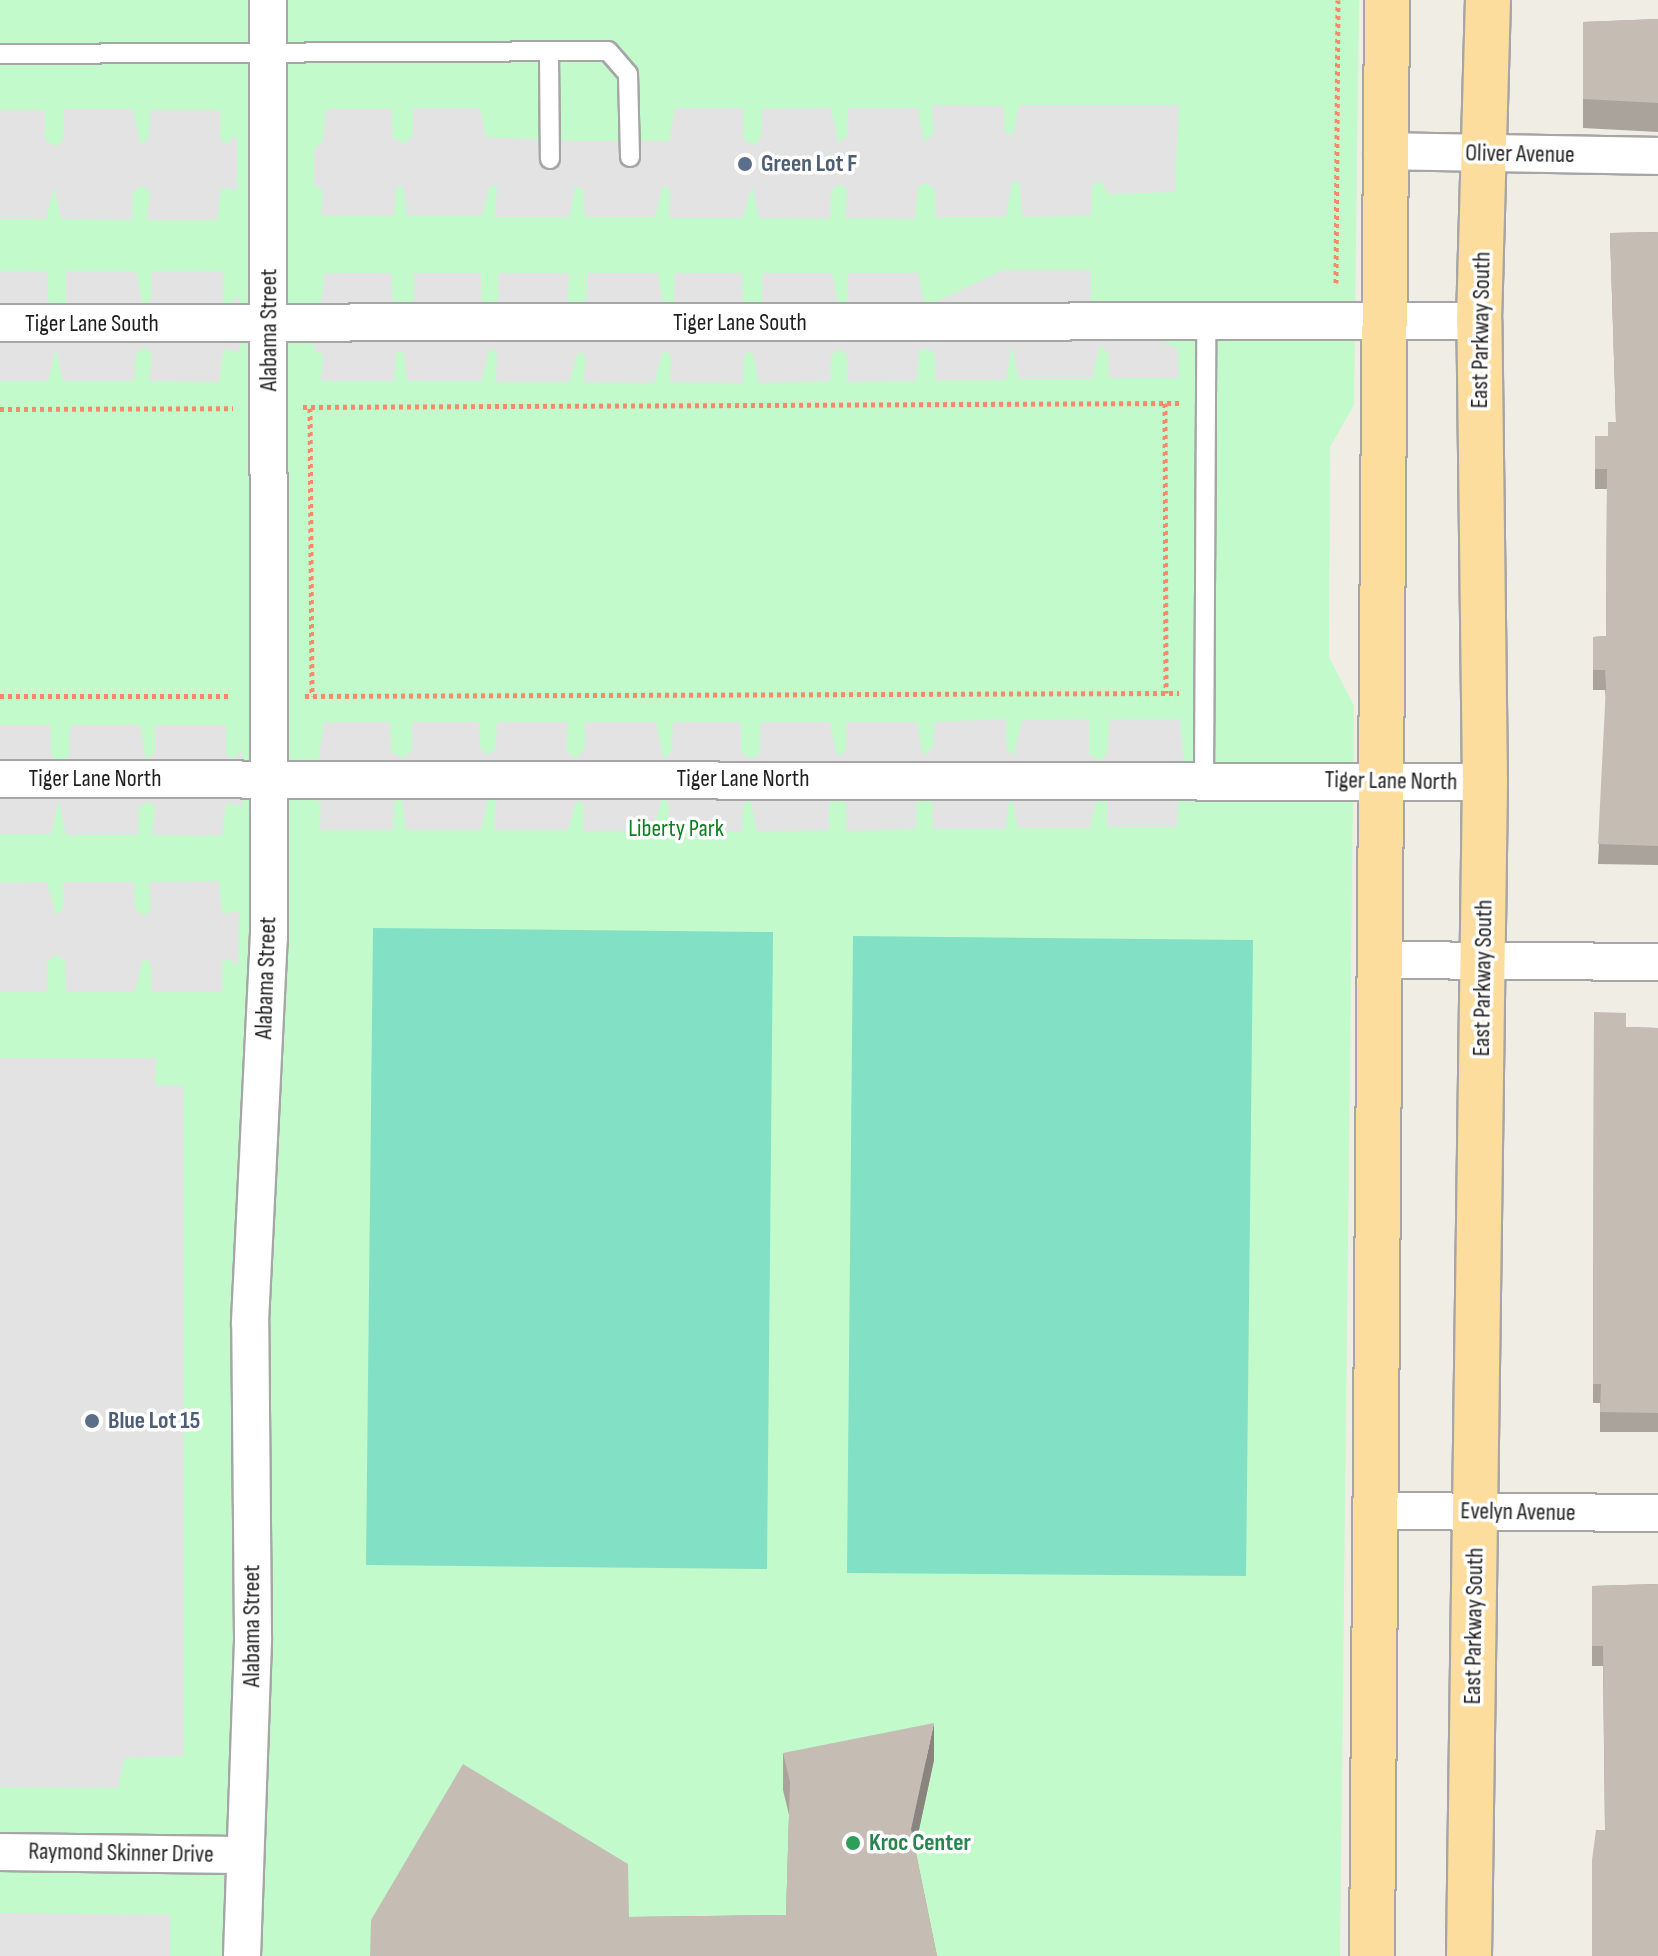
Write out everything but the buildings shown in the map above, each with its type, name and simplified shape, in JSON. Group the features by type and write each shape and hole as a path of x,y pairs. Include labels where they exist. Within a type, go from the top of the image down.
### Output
{"main road":[{"path":"1372,1956 1378,1511 1377,960 1384,321 1382,151 1387,0"},
{"name":"East Parkway South","path":"1469,1956 1484,961 1479,321 1488,0"}],"street":[{"name":"Alabama Street","path":"242,1956 241,1855 253,1637 250,1322 269,937 268,0"},
{"name":"Oliver Avenue","path":"1382,151 1658,156"},
{"name":"Tiger Lane South","path":"0,323 1479,321"},
{"name":"Tiger Lane North","path":"0,779 1485,782"},
{"path":"1377,960 1658,962"},
{"name":"Evelyn Avenue","path":"1378,1511 1658,1513"},
{"name":"Raymond Skinner Drive","path":"0,1852 241,1855"}],"lane":[{"path":"0,54 608,51 622,63 630,157"},
{"path":"549,53 550,159"},
{"path":"1204,780 1206,322"}],"path":[{"path":"1336,296 1338,0"},
{"path":"0,409 1198,402"},
{"path":"1165,403 1166,693"},
{"path":"310,408 312,696"},
{"path":"0,696 1204,692"}],"green space":[{"name":"Liberty Park","path":"0,0 1359,0 1354,405 1330,447 1329,657 1354,706 1340,1956 0,1956"},
{"path":"373,928 773,932 767,1569 366,1565"},
{"path":"853,936 1253,940 1246,1576 847,1573"}],"shaded area":[{"name":"Green Lot F","path":"932,105 1004,106 1004,131 1013,136 1019,105 1179,105 1175,192 1109,194 1100,180 1092,186 1091,216 1022,217 1020,185 1012,181 1006,217 936,217 935,189 926,183 918,187 915,219 845,218 847,190 840,184 831,191 830,219 759,218 752,185 743,218 669,218 670,190 663,185 655,217 585,217 583,190 575,186 569,217 495,217 497,187 490,185 482,216 407,216 403,185 396,188 394,216 321,216 323,190 314,185 314,148 323,141 326,109 392,109 393,138 404,144 413,136 413,108 480,108 486,137 669,141 675,108 743,108 743,138 753,145 761,139 762,109 831,108 838,143 847,136 848,108 918,108 924,142 934,133"},
{"path":"64,109 133,109 141,145 149,138 150,110 220,110 220,139 227,144 237,135 237,190 221,188 217,220 147,220 150,191 142,186 133,192 132,220 61,219 54,186 46,219 0,219 0,110 45,110 45,139 55,147 63,140"},
{"path":"1003,270 1091,270 1091,305 1178,349 1179,378 1109,378 1108,353 1100,345 1092,379 1019,379 1012,345 1006,380 935,380 935,354 926,348 919,351 917,381 847,382 847,355 840,349 831,355 830,381 759,383 752,350 744,356 743,383 670,382 671,355 663,350 654,383 584,382 586,355 578,352 569,382 496,382 497,351 489,349 482,381 407,381 403,350 396,353 394,381 321,381 323,354 314,350 325,273 392,273 393,303 404,309 414,301 414,273 481,273 481,299 490,306 498,300 498,273 569,273 568,302 577,309 587,299 587,273 658,273 664,310 674,303 674,273 742,273 743,303 753,310 762,304 762,273 832,273 839,308 847,301 848,273 918,273 925,307"},
{"path":"0,271 47,271 48,301 57,308 66,302 66,271 136,271 143,306 151,300 152,271 223,271 223,301 229,305 239,296 240,352 223,349 219,382 149,381 152,353 144,347 136,354 134,381 63,381 56,348 48,381 0,381"},
{"path":"1006,719 1006,748 1014,756 1022,720 1089,719 1089,754 1099,761 1107,753 1110,719 1180,719 1186,795 1178,800 1177,827 1107,827 1107,802 1098,794 1090,828 1018,828 1011,794 1005,829 933,829 933,803 924,797 917,800 916,829 846,831 846,804 838,798 829,804 829,830 757,832 750,799 743,805 742,832 668,831 669,803 662,798 653,831 583,831 584,804 576,801 568,830 494,830 496,800 488,798 481,830 406,830 402,798 394,802 393,830 320,830 321,803 313,799 324,722 390,722 391,752 403,758 412,750 412,722 479,722 480,748 489,755 496,749 497,722 568,722 566,751 576,758 585,748 585,722 656,722 663,759 672,752 673,722 741,722 741,752 752,759 760,753 761,722 830,722 837,757 846,750 846,722 917,722 923,756 933,747 935,722"},
{"path":"0,725 50,725 51,755 61,762 69,756 70,725 140,725 146,760 155,753 155,725 226,725 226,754 233,759 242,750 243,806 226,803 222,836 152,835 155,807 148,801 139,808 138,835 66,835 59,801 51,834 0,834"},
{"path":"219,881 222,914 239,911 238,967 229,958 222,962 222,992 152,992 151,964 143,957 135,992 66,992 65,961 57,955 47,962 47,992 0,992 0,883 47,882 56,915 63,909 63,882 134,882 135,909 144,916 151,910 149,882"},
{"name":"Blue Lot 15","path":"0,1058 156,1058 155,1085 184,1086 184,1756 124,1758 118,1788 0,1787"},
{"path":"0,1913 170,1915 170,1956 0,1956"}],"place":[{"name":"Green Lot F","path":"745,164"},
{"name":"Blue Lot 15","path":"92,1421"},
{"name":"Kroc Center","path":"853,1843"}]}
